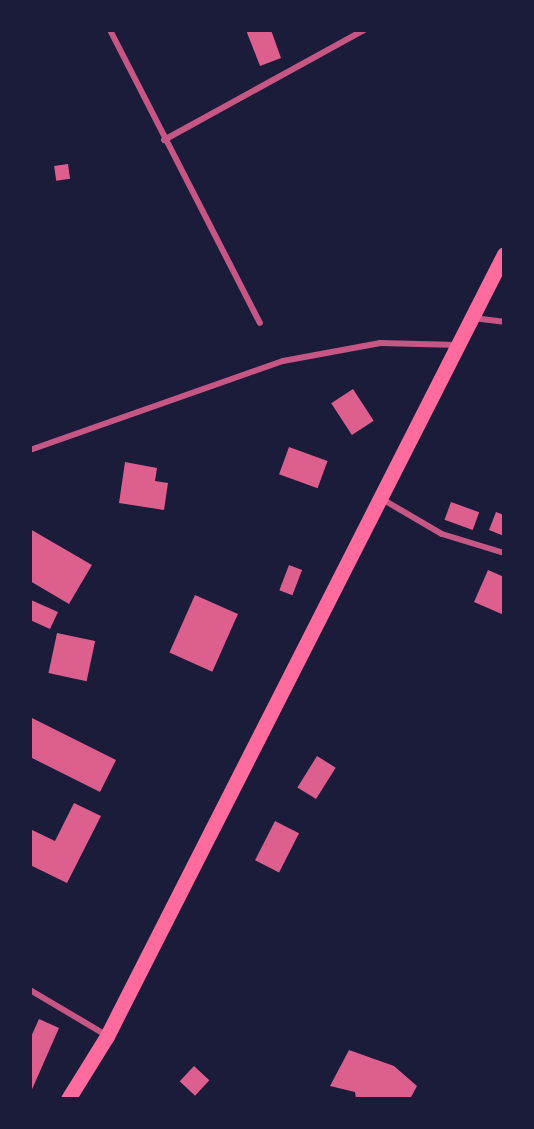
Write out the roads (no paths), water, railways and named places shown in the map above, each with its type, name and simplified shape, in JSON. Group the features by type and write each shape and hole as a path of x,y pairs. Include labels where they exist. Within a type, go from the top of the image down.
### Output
{"main road":[{"path":"68,1099 106,1036 461,345 504,254"}],"street":[{"path":"110,30 164,140 260,323"},
{"path":"164,140 364,30"},
{"path":"472,318 504,322"},
{"path":"30,450 284,361 380,343 461,345"},
{"path":"382,499 442,534 504,553"},
{"path":"30,990 106,1036"}]}
